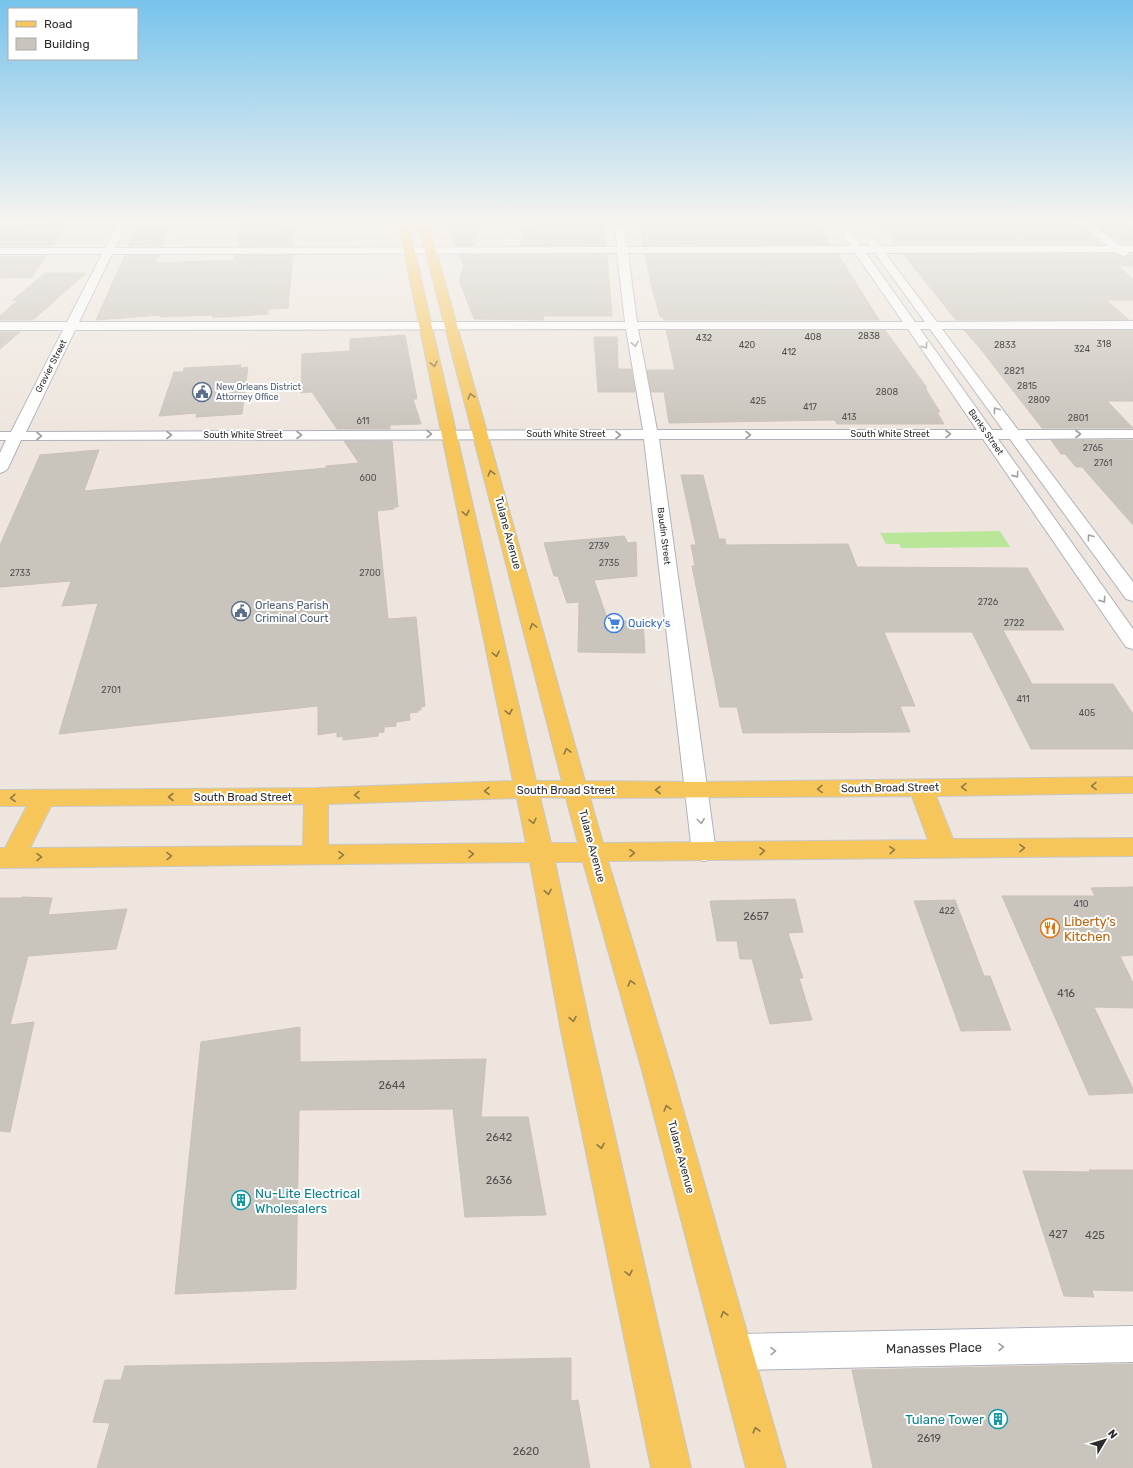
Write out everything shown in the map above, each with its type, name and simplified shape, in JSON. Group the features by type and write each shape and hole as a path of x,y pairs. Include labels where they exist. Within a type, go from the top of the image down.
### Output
{"main road":[{"path":"418,291 671,1468"},
{"name":"Tulane Avenue","path":"442,291 577,789 593,854 658,1074 766,1468"},
{"name":"South Broad Street","path":"0,798 316,796 526,789 697,790 1133,785"},
{"path":"921,788 944,849"},
{"path":"315,856 316,796"},
{"path":"7,858 44,798"},
{"path":"7,858 260,854 315,856 593,854 1133,847"}],"street":[{"name":"Gravier Street","path":"0,468 89,291"},
{"name":"Baudin Street","path":"627,291 631,325 651,435 704,852"},
{"name":"Banks Street","path":"887,291 1133,643"},
{"name":"Banks Street","path":"908,291 1133,595"},
{"path":"0,326 1133,325"},
{"name":"South White Street","path":"0,436 449,434 1133,434"},
{"path":"1081,568 1133,568"},
{"name":"Manasses Place","path":"734,1352 1133,1344"}],"green space":[{"path":"1000,531 1010,547 901,548 899,544 886,544 880,533"}],"building":[{"path":"24,291 66,291 33,320 0,320 0,316 18,300 13,300"},
{"path":"109,291 290,291 288,308 268,309 268,314 226,317 212,317 213,315 160,317 161,315 96,320"},
{"path":"463,291 610,291 612,316 543,316 544,320 474,319"},
{"path":"653,291 861,291 879,320 664,320 663,317 660,317"},
{"path":"932,291 1133,291 1133,300 1106,300 1129,320 956,320"},
{"path":"666,330 885,330 927,388 925,388 940,412 937,412 944,424 837,424 835,420 669,423 664,392 651,392 647,370 675,370"},
{"path":"964,330 1133,330 1133,401 1107,401 1133,428 1042,428"},
{"path":"0,332 20,332 0,349"},
{"path":"405,335 417,399 413,399 421,424 390,425 390,429 337,429 312,392 301,393 302,354 350,351 350,339"},
{"path":"594,337 617,337 618,369 631,369 635,392 598,392"},
{"name":"New Orleans District Attorney Office","path":"241,365 240,368 248,367 242,414 196,417 197,413 159,416 174,372 183,372 184,368"},
{"path":"1051,440 1133,440 1133,525 1082,467 1076,467 1065,454 1061,454"},
{"name":"Orleans Parish Criminal Court","path":"344,441 392,441 398,507 393,507 394,509 377,511 388,619 416,617 425,706 421,707 421,710 418,710 418,712 409,713 410,720 396,722 396,726 384,727 384,732 378,733 378,736 343,740 343,736 337,737 337,732 318,735 318,706 59,734 98,603 62,606 71,581 0,587 0,545 40,455 99,450 84,491 326,468 326,466 359,463"},
{"path":"681,475 703,475 719,539 725,539 726,545 848,544 857,567 1027,568 1064,630 1003,630 1032,684 1113,684 1133,714 1133,749 1031,749 972,632 884,632 915,706 900,706 910,732 743,733 737,707 720,707 692,566 695,566 691,545 696,545"},
{"path":"624,536 628,543 636,542 637,576 594,580 608,621 643,621 645,653 578,652 579,602 567,603 558,576 554,576 544,543"},
{"path":"1133,887 1133,955 1120,956 1133,983 1133,1008 1094,1007 1133,1089 1133,1093 1089,1095 1002,896 1095,896 1091,888"},
{"path":"0,898 52,898 48,915 127,909 116,949 28,956 10,1025 34,1022 10,1132 0,1131"},
{"path":"795,899 803,932 788,933 803,978 799,978 812,1020 770,1024 752,959 740,959 737,941 717,941 710,901"},
{"path":"955,900 984,976 990,976 1011,1030 961,1031 914,901"},
{"name":"Nu-Lite Electrical Wholesalers","path":"300,1027 300,1062 486,1059 481,1117 528,1117 546,1215 465,1217 453,1109 299,1110 296,1289 175,1294 201,1042"},
{"path":"1089,1170 1133,1170 1133,1291 1092,1290 1094,1297 1064,1296 1023,1171 1090,1172"},
{"path":"571,1358 571,1401 578,1400 590,1468 97,1468 110,1423 93,1422 105,1380 121,1380 125,1366"},
{"name":"Tulane Tower","path":"1133,1364 1133,1468 873,1468 852,1370"}],"place":[{"name":"New Orleans District Attorney Office","path":"202,392"},
{"name":"Orleans Parish Criminal Court","path":"241,611"},
{"name":"Quicky's","path":"614,623"},
{"name":"Liberty's Kitchen","path":"1050,928"},
{"name":"Nu-Lite Electrical Wholesalers","path":"241,1200"},
{"name":"Tulane Tower","path":"998,1419"}]}
